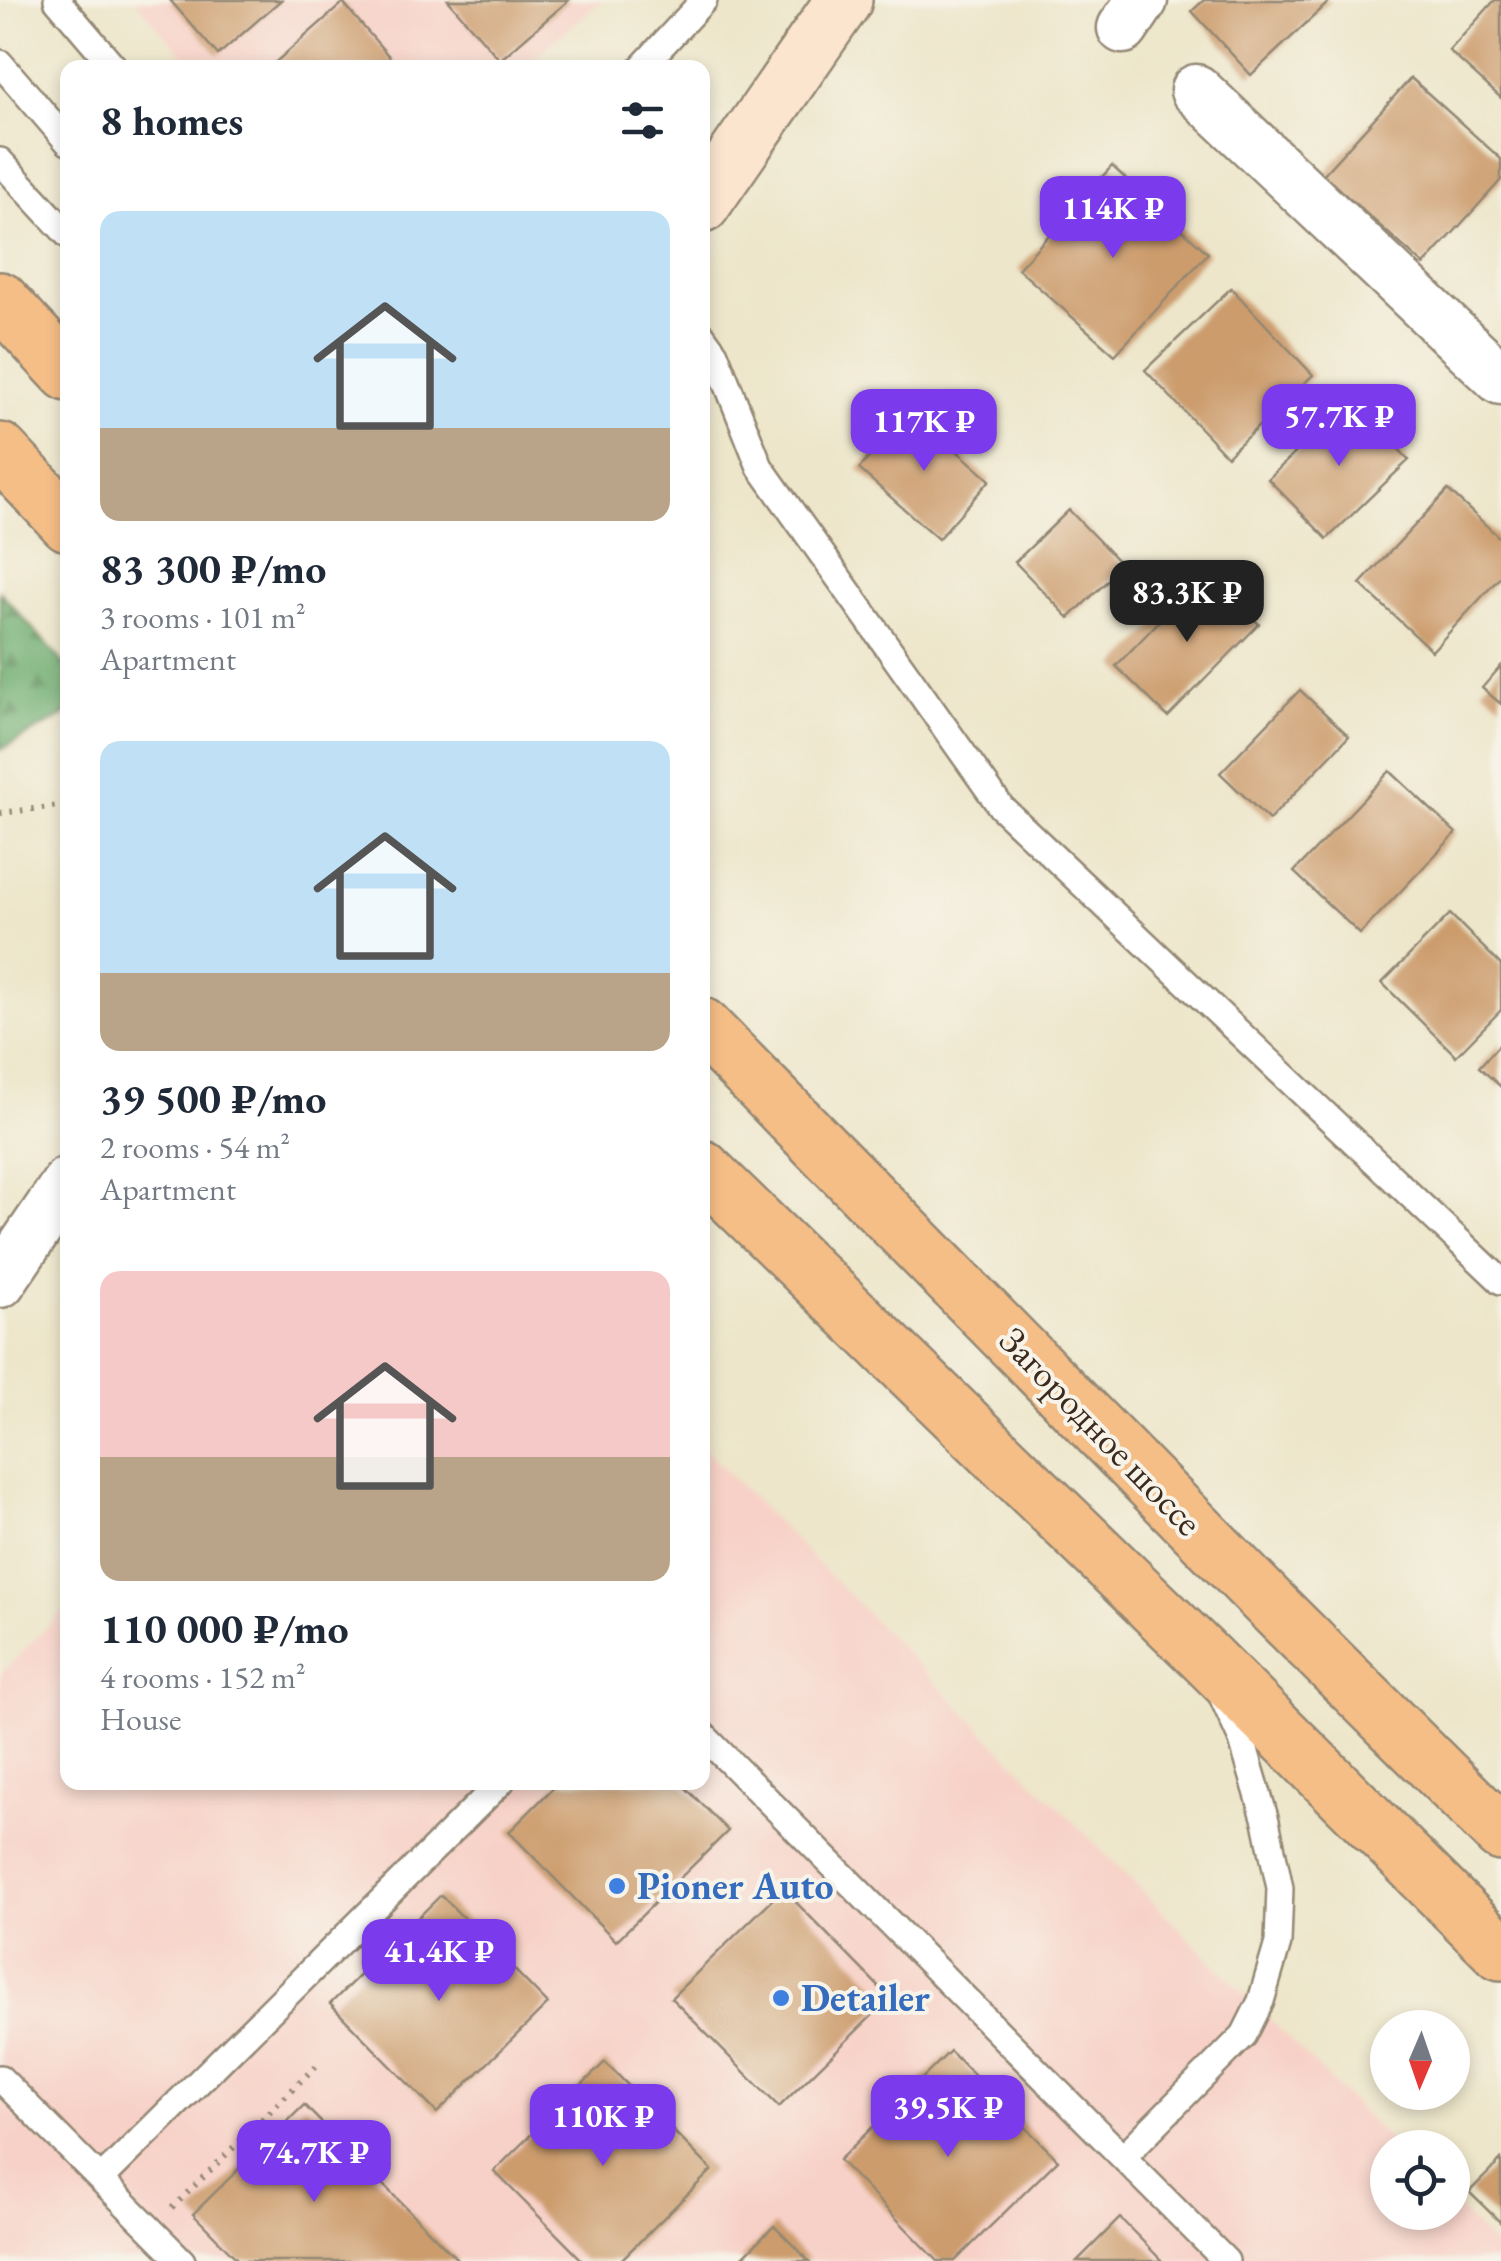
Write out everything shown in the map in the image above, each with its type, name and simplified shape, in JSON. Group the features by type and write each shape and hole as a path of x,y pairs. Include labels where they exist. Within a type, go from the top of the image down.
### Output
{"highway":[{"path":"0,300 60,364"},
{"path":"0,451 60,515"},
{"name":"Загородное шоссе","path":"710,1034 1501,1834"},
{"path":"710,1176 1501,1952"}],"street":[{"path":"710,193 844,0"},
{"path":"1196,90 1494,358"},
{"path":"0,1282 60,1194"}],"lane":[{"path":"57,0 108,60"},
{"path":"648,60 704,0"},
{"path":"0,63 60,133"},
{"path":"0,161 60,226"},
{"path":"710,347 760,467 1001,807 1501,1281"},
{"path":"1123,2157 1244,2035 1262,2000 1278,1942 1280,1888 1266,1820 1242,1740 1202,1655"},
{"path":"710,1742 1226,2261"},
{"path":"101,2178 493,1790"},
{"path":"0,2078 182,2261"}],"path":[{"path":"0,813 60,805"},
{"path":"151,2229 320,2062"}],"shaded area":[{"path":"135,0 602,0 531,60 187,60"},
{"path":"710,1455 1379,2130 1370,2130 1370,2230 1470,2230 1470,2221 1501,2253 1501,2261 0,2261 0,1674 60,1614 60,1790 710,1790"}],"green space":[{"path":"0,592 60,659 60,718 0,750"}],"building":[{"path":"170,0 281,0 218,55"},
{"path":"448,0 569,0 500,60"},
{"path":"1204,0 1331,0 1251,75 1192,11"},
{"path":"1495,0 1501,0 1501,98 1449,51"},
{"path":"343,3 392,60 278,60"},
{"path":"1411,78 1501,159 1501,180 1424,265 1323,175"},
{"path":"1112,166 1208,253 1115,355 1018,269"},
{"path":"1231,288 1313,375 1227,456 1145,370"},
{"path":"1351,399 1409,460 1327,539 1268,479"},
{"path":"911,410 990,480 938,539 859,469"},
{"path":"1448,490 1501,539 1501,576 1432,651 1360,584"},
{"path":"1069,510 1123,566 1069,618 1015,562"},
{"path":"1206,573 1259,624 1168,717 1116,666"},
{"path":"1501,666 1501,704 1482,688"},
{"path":"1300,690 1349,736 1269,820 1220,773"},
{"path":"1390,771 1456,833 1360,934 1294,872"},
{"path":"1450,914 1501,965 1501,1010 1456,1056 1382,983"},
{"path":"1501,1043 1501,1087 1479,1067"},
{"name":"Pioner Auto","path":"551,1790 688,1790 728,1831 616,1941 509,1832"},
{"name":"Detailer","path":"783,1889 890,1998 779,2107 671,1998"},
{"path":"441,1895 548,2004 437,2113 330,2004"},
{"path":"950,2051 1058,2160 955,2261 938,2261 839,2160"},
{"path":"605,2062 712,2170 620,2261 583,2261 494,2171"},
{"path":"304,2105 459,2261 239,2261 193,2214"},
{"path":"1501,2160 1501,2223 1470,2193"},
{"path":"1120,2218 1162,2261 1077,2261"},
{"path":"774,2226 809,2261 739,2261"}],"place":[{"name":"Pioner Auto","path":"617,1886"},
{"name":"Detailer","path":"781,1998"}]}
